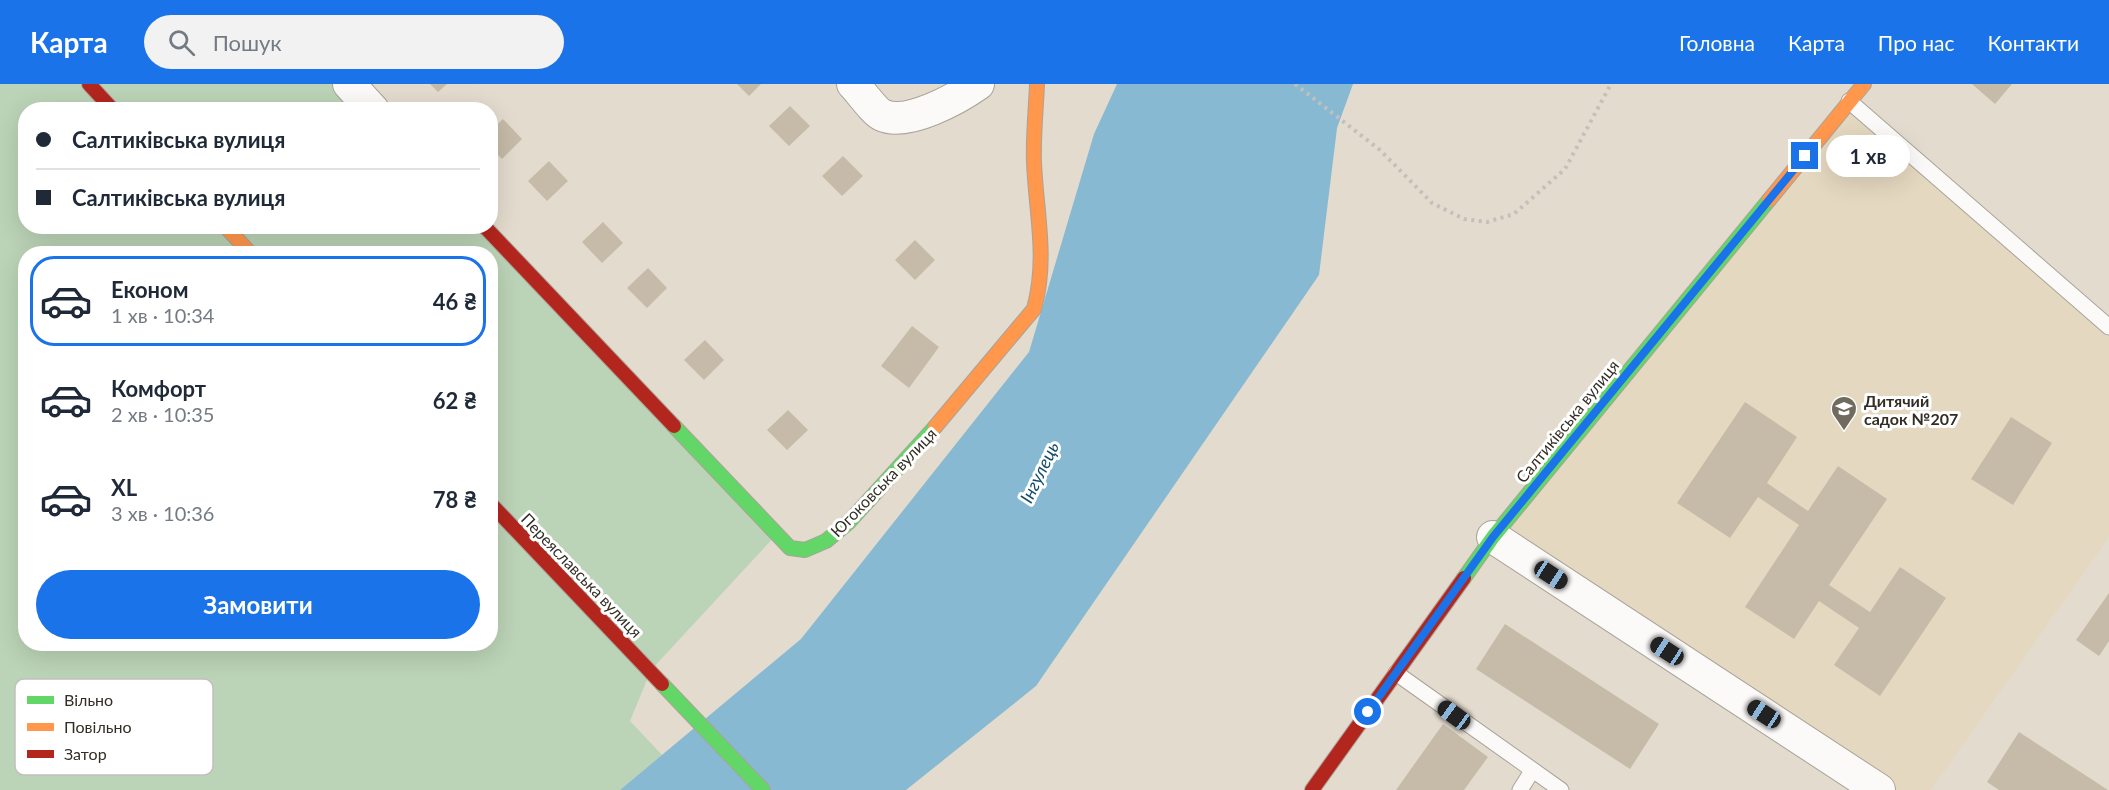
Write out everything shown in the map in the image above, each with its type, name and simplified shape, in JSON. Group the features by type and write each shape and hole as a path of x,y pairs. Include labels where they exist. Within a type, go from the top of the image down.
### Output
{"street":[{"path":"89,84 106,102"},
{"path":"349,84 366,102"},
{"path":"853,84 882,115 900,118 932,110 978,84"},
{"name":"Югоковська вулиця","path":"492,234 790,548 805,550 826,541 849,522 951,410 1034,309 1040,287 1041,239 1034,162 1036,84"},
{"name":"Салтиківська вулиця","path":"1312,790 1493,537 1864,84"},
{"path":"232,234 244,246"},
{"name":"Переяславська вулиця","path":"498,511 763,790"},
{"path":"1493,537 1880,790"}],"lane":[{"path":"1850,101 2109,327"},
{"path":"1396,673 1561,790"},
{"path":"1520,790 1533,771"}],"path":[{"path":"1295,84 1380,150 1432,203 1464,219 1487,222 1514,214 1565,169 1611,84"}],"shaded area":[{"name":"Дитячий садок №207","path":"1849,101 2109,327 2109,537 1931,790 1879,790 1493,537"}],"green space":[{"path":"0,84 346,84 364,102 18,102 18,234 488,234 775,536 651,670 630,721 662,755 620,790 0,790"}],"water":[{"name":"Інгулець","path":"1117,84 1353,84 1337,128 1319,275 1036,686 906,790 620,790 801,639 1029,352 1094,134"}],"building":[{"path":"430,84 447,84 438,92"},
{"path":"737,84 761,84 749,96"},
{"path":"1972,84 2012,84 1995,104"},
{"path":"790,106 810,126 789,146 769,126"},
{"path":"503,119 522,139 502,159 498,155 498,124"},
{"path":"843,156 863,176 842,196 822,176"},
{"path":"549,161 568,181 547,201 528,181"},
{"path":"603,222 623,243 602,263 582,242"},
{"path":"915,240 935,260 915,280 895,260"},
{"path":"648,268 667,288 647,308 627,288"},
{"path":"912,326 939,347 909,388 881,366"},
{"path":"705,340 724,360 704,380 684,360"},
{"path":"1745,402 1797,437 1767,483 1808,511 1838,466 1887,499 1829,585 1870,612 1900,567 1946,598 1880,696 1834,665 1859,628 1819,601 1794,639 1745,607 1799,525 1758,497 1730,538 1677,503"},
{"path":"788,410 808,430 787,450 767,430"},
{"path":"2011,417 2052,443 2013,505 1971,479"},
{"path":"2109,593 2109,641 2099,656 2076,640"},
{"path":"1505,624 1659,724 1630,769 1476,669"},
{"path":"1443,724 1488,757 1464,790 1396,790"},
{"path":"2019,732 2108,790 1999,790 1987,782"}],"traffic: fast":[{"path":"1464,578 1493,537 1769,200"},
{"path":"674,426 790,548 805,550 826,541 849,522 935,427"},
{"path":"662,684 763,790"}],"traffic: slow":[{"path":"935,427 1034,309 1041,254 1034,162 1037,84"},
{"path":"1769,200 1864,84"},
{"path":"232,234 244,246"}],"traffic: jam":[{"path":"89,84 106,102"},
{"path":"492,234 674,426"},
{"path":"498,511 662,684"},
{"path":"1312,790 1464,578"}],"place":[{"name":"Дитячий садок №207","path":"1844,432"}],"route":[{"path":"1368,712 1493,537 1805,156"}]}
